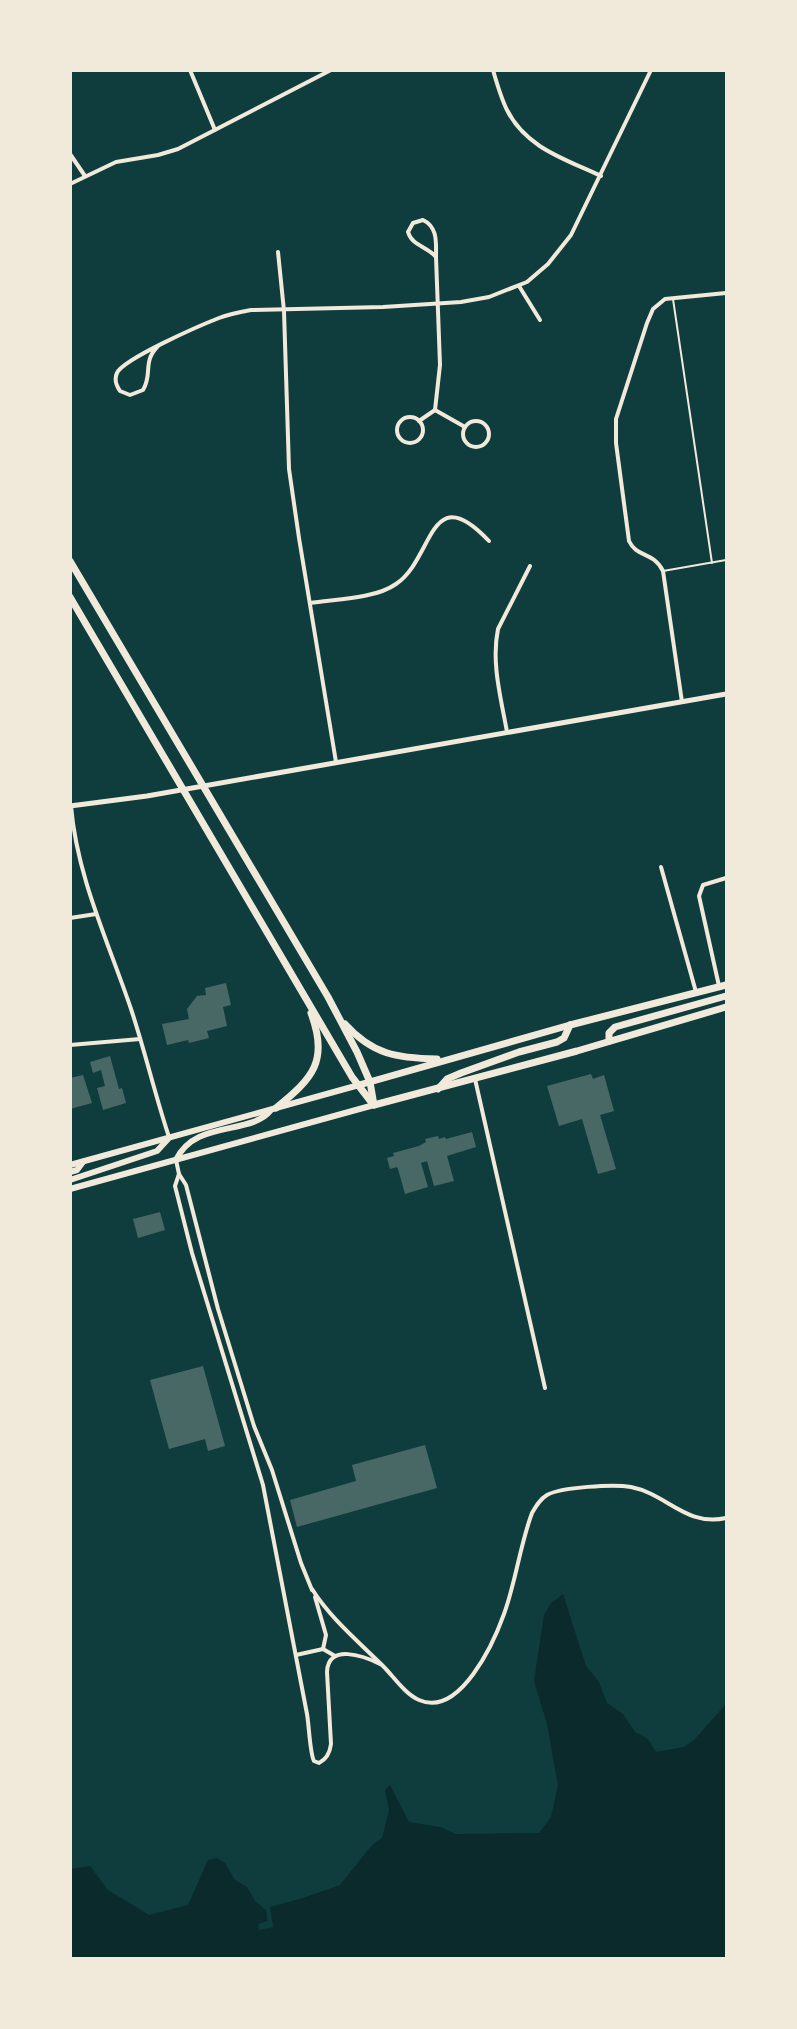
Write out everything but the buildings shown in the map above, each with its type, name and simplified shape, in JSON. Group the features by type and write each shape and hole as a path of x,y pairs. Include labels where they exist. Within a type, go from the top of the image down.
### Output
{"highway":[{"path":"70,561 328,998 370,1082 374,1105"},
{"path":"70,597 305,997 359,1085 374,1105"},
{"path":"359,1085 570,1025 723,986"},
{"path":"609,1041 609,1033 615,1027 726,996"},
{"path":"273,1108 307,1080 318,1056 320,1044 318,1032 305,997"},
{"path":"328,998 356,1036 380,1051 407,1058 446,1059"},
{"path":"374,1105 476,1079 726,1006"},
{"path":"438,1089 447,1078 509,1055 557,1042 564,1038 570,1025"}],"main road":[{"path":"70,1165 359,1085"},
{"path":"70,1189 374,1105"},
{"path":"176,1160 181,1149 195,1139 212,1131 263,1119 273,1108"},
{"path":"70,1180 157,1150 169,1138"},
{"path":"70,1172 76,1170 83,1162"}],"street":[{"path":"190,70 215,130"},
{"path":"70,184 116,162 168,153 197,141 331,70"},
{"path":"493,70 506,109 522,132 548,152 601,176"},
{"path":"158,346 150,356 147,383 143,390 130,395 120,391 115,379 121,367 158,346 199,326 230,314 251,310 284,311 438,304 489,297 519,286 538,274 563,248 579,221 651,70"},
{"path":"70,154 85,176"},
{"path":"419,421 435,410 440,365 438,304 436,257 435,239 432,227 423,220 413,223 408,232 410,237 413,241 426,247 436,257"},
{"path":"278,252 284,311 289,469 336,762"},
{"path":"519,286 540,320"},
{"path":"682,702 663,571 654,558 636,550 629,541 615,429 622,399 653,309 658,303 673,297 726,293"},
{"path":"435,410 465,427"},
{"path":"410,416 419,421 423,431 420,439 412,443 400,440 396,427 401,419 410,416"},
{"path":"476,421 484,424 489,432 488,441 481,447 469,446 463,435 465,427 476,421"},
{"path":"310,603 371,594 395,585 408,572 434,529 446,518 467,521 489,541"},
{"path":"507,732 494,656 496,640 498,629 530,566"},
{"path":"169,1138 131,1009 83,876 71,806 147,796 726,694"},
{"path":"661,867 696,993"},
{"path":"723,986 707,939 699,891 703,885 726,878"},
{"path":"70,918 96,914"},
{"path":"70,1045 140,1039"},
{"path":"476,1079 545,1388"},
{"path":"176,1160 179,1173 186,1185 218,1309 254,1426 272,1470 296,1550 320,1608 326,1635 322,1649"},
{"path":"179,1173 175,1186 192,1253 264,1485 310,1732 311,1757 314,1761 319,1763 326,1757 332,1744 327,1672 329,1662 335,1656 345,1654 366,1657 381,1664"},
{"path":"312,1589 324,1607 402,1686 421,1701 445,1700 460,1689 473,1674 495,1635 512,1590 529,1522 537,1504 549,1494 592,1487 631,1487 691,1516 709,1520 726,1518"},
{"path":"296,1655 322,1649 335,1656"}],"lane":[{"path":"726,184 726,200"},
{"path":"673,297 712,563"},
{"path":"663,571 726,560"}],"water":[{"path":"563,1594 586,1666 599,1682 607,1703 623,1714 635,1732 648,1739 656,1752 684,1747 694,1740 726,1704 726,1958 71,1958 71,1869 90,1866 108,1890 149,1915 188,1905 208,1860 217,1858 225,1863 235,1880 247,1887 255,1901 266,1910 268,1921 258,1924 259,1930 273,1927 270,1907 340,1885 372,1845 382,1838 389,1810 385,1790 390,1785 409,1822 440,1827 456,1834 539,1833 551,1817 558,1785 547,1724 534,1681 544,1615 551,1603"}]}
